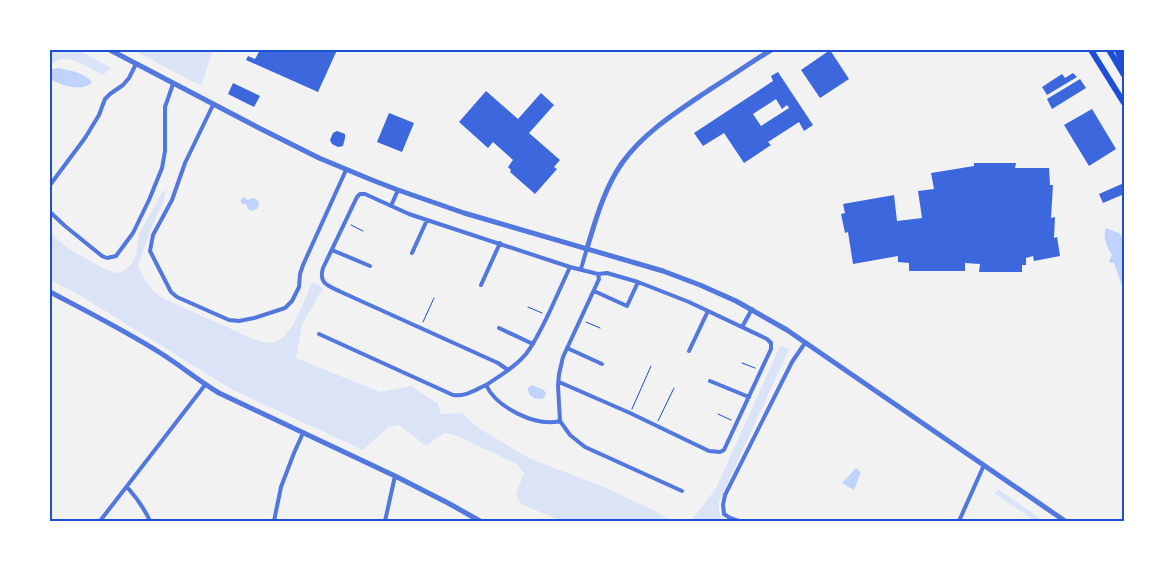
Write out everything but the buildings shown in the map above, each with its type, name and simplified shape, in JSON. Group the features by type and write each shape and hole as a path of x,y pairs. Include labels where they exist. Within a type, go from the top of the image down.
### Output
{"highway":[{"path":"1118,50 1124,68"}],"main road":[{"path":"1091,50 1124,103"},
{"path":"1108,50 1124,75"}],"street":[{"path":"110,50 213,105 346,170 464,213 663,271 752,309 787,330 1065,521"},
{"path":"581,269 597,215 610,185 622,163 635,147 673,114 770,50"},
{"path":"50,185 85,138 99,115 105,99 124,85 136,64"},
{"path":"50,212 102,256 107,258 116,256 133,233 162,168 165,151 164,107 174,84"},
{"path":"213,105 185,163 172,200 153,235 150,251 171,292 177,297 229,320 238,321 285,308 297,292 303,265 346,170"},
{"path":"391,206 398,190"},
{"path":"508,370 498,363 326,284 321,278 321,273 360,194 365,194 427,220 570,266 598,274 607,273 638,282 708,311 767,339 771,343 771,350 737,423 724,450 720,452 709,451 630,413 559,382"},
{"path":"412,253 427,220"},
{"path":"481,285 500,243"},
{"path":"332,250 370,266"},
{"path":"319,334 453,395 466,395 486,385 508,370 533,344 570,266"},
{"path":"598,274 599,279 561,365 558,397 560,421 570,435 585,447 682,491"},
{"path":"594,291 627,306 638,282"},
{"path":"50,292 148,345 205,385 395,476 480,521"},
{"path":"742,327 752,309"},
{"path":"690,351 708,311"},
{"path":"499,328 533,344"},
{"path":"739,521 724,514 725,494 792,362 805,343"},
{"path":"567,348 602,364"},
{"path":"710,381 749,397"},
{"path":"100,521 205,385"},
{"path":"486,385 492,395 511,410 534,420 552,423 560,421"},
{"path":"274,521 281,488 294,453 304,433"},
{"path":"959,521 984,465"},
{"path":"385,521 395,476"},
{"path":"126,487 140,503 150,521"}],"path":[{"path":"345,222 364,230"},
{"path":"420,328 434,298"},
{"path":"528,307 548,315"},
{"path":"580,320 600,328"},
{"path":"742,362 761,370"},
{"path":"630,413 651,366"},
{"path":"656,425 674,388"},
{"path":"718,414 737,423"}],"shaded area":[{"path":"50,50 79,50 111,68 103,75 76,62 62,59 50,66"},
{"path":"133,50 213,50 201,86"},
{"path":"167,188 138,265 142,275 153,291 162,298 251,338 271,343 279,340 291,327 297,318 312,282 323,288 302,325 296,358 380,392 411,386 438,404 441,414 462,413 477,427 529,458 611,490 657,512 671,521 561,521 521,504 516,494 524,473 517,464 455,435 444,433 426,446 399,425 388,427 363,450 233,390 76,293 50,280 50,233 69,249 105,269 116,273 122,272 130,266 136,256 139,234 160,196"},
{"path":"780,346 789,349 719,502 719,513 724,521 691,521 716,488"},
{"path":"998,489 1044,521 1035,521 995,494"}],"water":[{"path":"58,68 81,74 92,82 83,87 71,87 60,84 50,79 50,71"},
{"path":"244,197 248,200 256,199 259,202 258,208 253,211 249,210 246,204 241,203 241,199"},
{"path":"1106,228 1119,233 1124,240 1124,292 1114,263 1109,261 1112,255 1105,238"},
{"path":"532,385 544,390 546,394 544,398 535,398 529,393 528,388"},
{"path":"856,468 861,472 854,490 842,483"}]}
